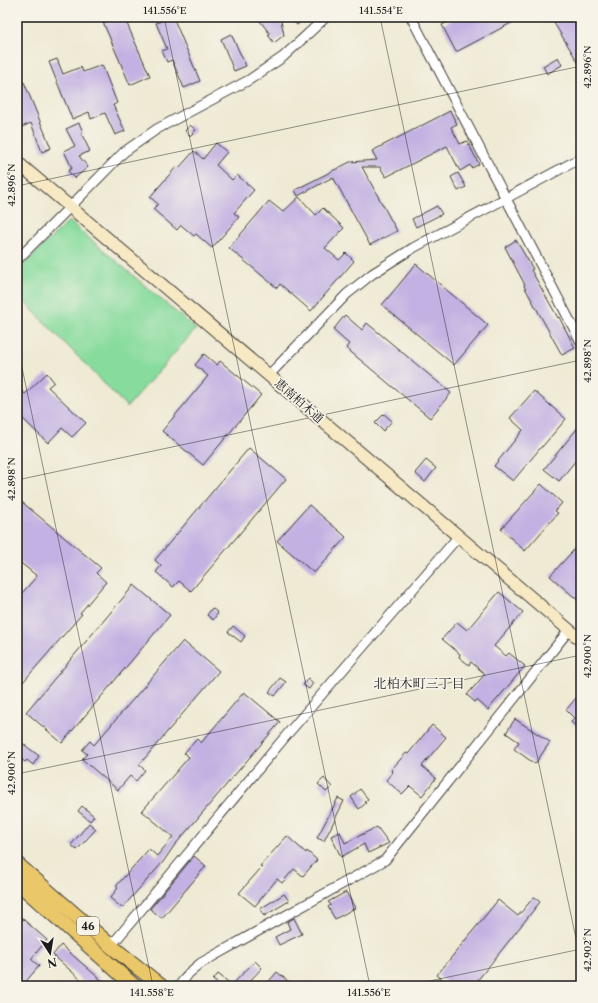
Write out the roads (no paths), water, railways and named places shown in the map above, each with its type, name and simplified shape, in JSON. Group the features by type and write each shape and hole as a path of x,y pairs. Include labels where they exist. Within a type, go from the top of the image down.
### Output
{"main road":[{"name":"46","path":"17,864 111,946 161,986"},
{"name":"46","path":"17,882 134,986"}],"street":[{"path":"17,260 124,152 157,129 249,80 283,56 326,17"},
{"path":"411,17 581,342"},
{"path":"269,375 347,294 372,274 413,248 581,158"},
{"name":"恵南柏木通","path":"17,162 581,640"},
{"path":"111,946 290,731 458,537"},
{"path":"179,986 189,973 201,963 385,860 569,630"}],"district":[{"name":"北柏木町三丁目","path":"419,683"}]}
